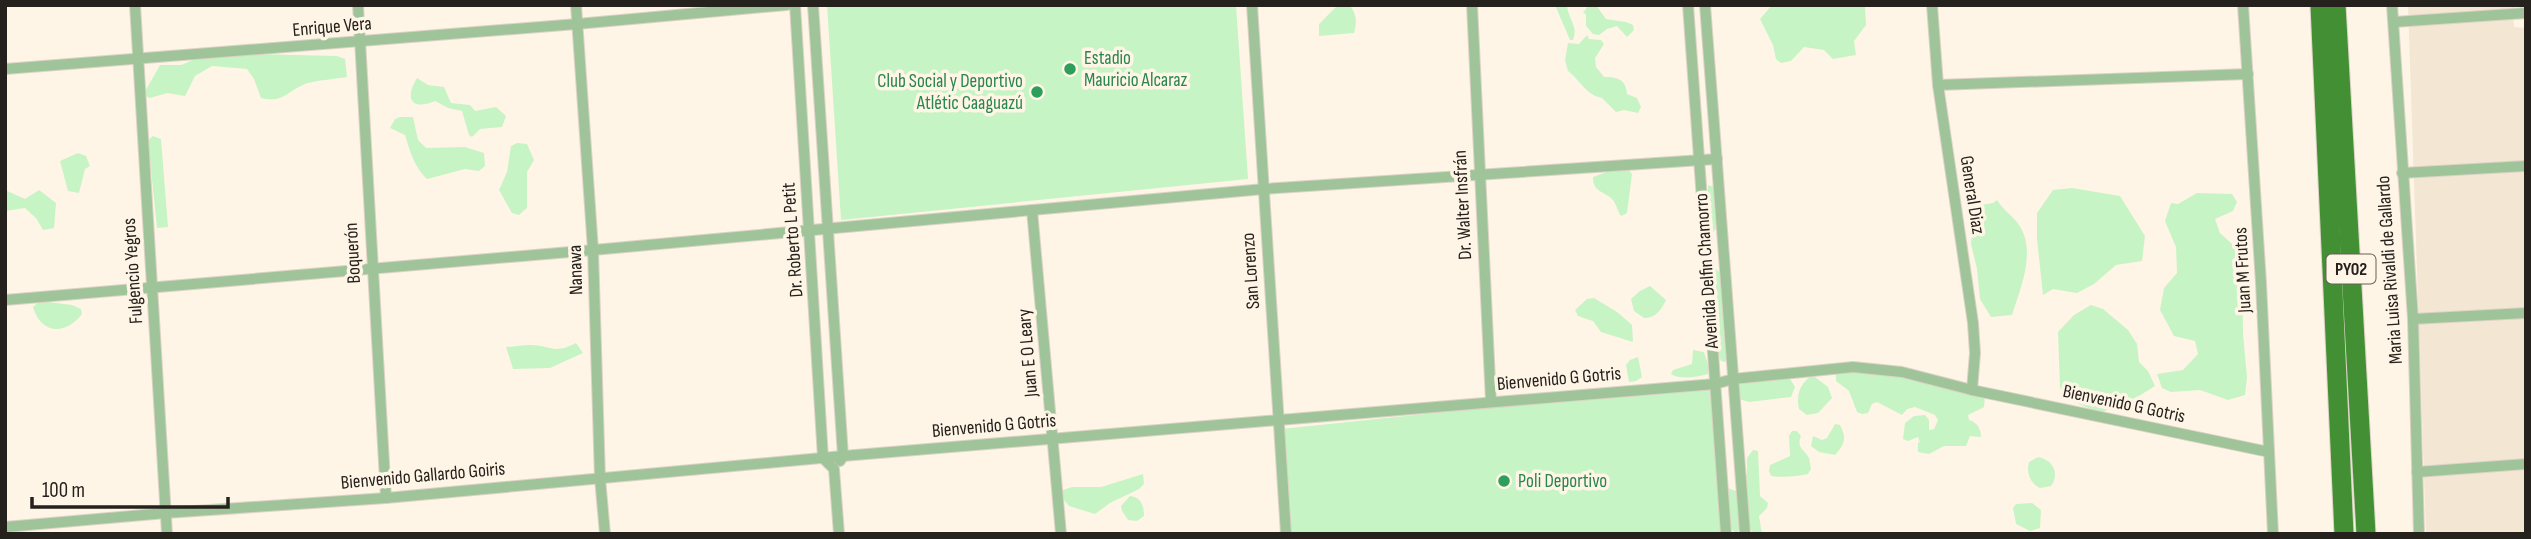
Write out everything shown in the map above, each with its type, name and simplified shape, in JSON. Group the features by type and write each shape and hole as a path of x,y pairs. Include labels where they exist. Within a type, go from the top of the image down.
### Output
{"highway":[{"name":"PY02","path":"2320,5 2344,534"},
{"name":"PY02","path":"2336,5 2366,534"}],"street":[{"name":"Fulgencio Yegros","path":"135,5 167,534"},
{"name":"Boquerón","path":"358,5 386,498"},
{"name":"Nanawa","path":"576,5 593,250 600,478 605,534"},
{"name":"Enrique Vera","path":"5,69 787,5"},
{"name":"Dr. Roberto L Petit","path":"795,5 823,458"},
{"name":"Dr. Roberto L Petit","path":"813,5 844,456"},
{"name":"San Lorenzo","path":"1252,5 1286,534"},
{"name":"Dr. Walter Insfrán","path":"1472,5 1491,402"},
{"name":"Avenida Delfin Chamorro","path":"1688,5 1726,534"},
{"name":"Avenida Delfin Chamorro","path":"1705,5 1745,534"},
{"name":"General Diaz","path":"1932,5 1938,85 1973,323 1975,353 1972,390"},
{"name":"Juan M Frutos","path":"2243,5 2273,534"},
{"name":"Maria Luisa Rivaldi de Gallardo","path":"2392,5 2413,319 2419,534"},
{"path":"2393,22 2526,13"},
{"path":"1938,85 2248,74"},
{"path":"5,300 1264,189 1717,159"},
{"path":"2402,173 2526,166"},
{"name":"Juan E O Leary","path":"1032,210 1062,534"},
{"path":"2413,319 2526,313"},
{"name":"Bienvenido G Gotris","path":"844,456 1715,384 1732,379 1853,367 1902,372 1972,390 2269,452"},
{"path":"834,469 844,456"},
{"name":"Bienvenido Gallardo Goiris","path":"5,527 386,498 844,456"},
{"path":"823,458 834,469 839,534"},
{"path":"2417,472 2526,464"}],"shaded area":[{"path":"2408,5 2516,5 2513,14 2514,27 2526,28 2526,534 2426,534"}],"green space":[{"name":"Club Social y Deportivo Atlétic Caaguazú","path":"827,5 1236,5 1248,179 841,220"},
{"path":"1555,5 1567,5 1575,31 1573,40 1570,40"},
{"path":"1589,5 1596,5 1606,19 1626,22 1633,25 1634,30 1627,37 1617,26 1599,35 1593,34 1586,26 1586,14 1583,13"},
{"path":"1772,5 1865,5 1866,25 1854,41 1856,55 1833,59 1824,50 1804,47 1791,61 1781,63 1776,59 1773,45 1760,19"},
{"path":"1337,6 1350,6 1354,12 1354,33 1319,36 1319,24"},
{"path":"1587,35 1589,39 1601,40 1604,44 1595,58 1596,67 1604,77 1617,78 1623,82 1627,94 1637,98 1641,107 1638,113 1624,110 1616,112 1602,98 1587,91 1568,71 1565,60 1568,43 1579,44"},
{"path":"203,56 337,56 345,59 347,77 308,83 281,97 269,99 261,98 247,69 212,66 195,76 185,96 167,93 150,98 143,95 160,65 181,65"},
{"path":"417,78 428,85 444,87 451,103 470,105 475,111 496,107 506,116 502,127 480,129 472,137 462,111 435,101 421,105 412,101 411,92"},
{"path":"413,117 418,140 426,148 465,147 484,153 485,166 479,171 465,169 427,179 416,164 405,135 390,128 395,119"},
{"path":"153,136 161,139 168,227 157,228 148,140"},
{"path":"517,143 527,144 534,160 527,172 527,208 519,215 512,213 499,190 507,172 511,146"},
{"path":"78,153 86,156 90,166 85,169 79,193 68,191 60,161"},
{"path":"1618,168 1628,169 1632,174 1627,213 1621,216 1612,199 1593,182 1593,177"},
{"path":"1708,185 1716,188 1717,228 1712,233 1708,230"},
{"path":"2072,188 2120,196 2145,236 2142,261 2116,265 2094,284 2077,293 2053,289 2043,295 2037,213 2053,190"},
{"path":"5,190 25,199 39,190 56,203 54,228 43,230 36,218 25,208 5,211"},
{"path":"2197,193 2232,194 2237,202 2233,211 2215,219 2220,233 2242,253 2243,334 2247,377 2245,395 2228,400 2200,390 2171,392 2162,388 2157,374 2183,370 2198,354 2195,341 2174,336 2160,310 2164,288 2177,273 2176,247 2165,221 2171,203 2178,204"},
{"path":"1997,200 2019,225 2027,246 2027,258 2012,315 1991,317 1980,299 1971,244 1974,206"},
{"path":"1716,269 1722,275 1730,322 1736,334 1730,357 1725,362 1721,361 1715,346 1710,278"},
{"path":"1650,286 1666,300 1658,313 1644,318 1634,311 1631,299"},
{"path":"1594,298 1632,325 1633,342 1601,332 1593,321 1578,316 1575,310 1587,299"},
{"path":"40,301 72,305 81,309 82,314 69,326 54,329 42,323 37,316 33,307"},
{"path":"2091,305 2103,309 2128,330 2137,344 2139,362 2148,371 2155,386 2100,413 2069,400 2060,388 2058,332 2074,315"},
{"path":"576,343 583,353 550,368 513,369 506,347 537,345 557,349"},
{"path":"1693,350 1704,352 1708,374 1684,377 1671,374 1673,370 1692,364"},
{"path":"1638,357 1642,377 1629,382 1626,365"},
{"path":"1847,371 1922,379 1931,386 1948,386 1985,396 1984,407 1968,415 1969,420 1978,426 1981,437 1970,436 1966,446 1944,446 1929,454 1918,452 1918,437 1908,441 1903,439 1905,423 1914,416 1925,415 1929,420 1929,430 1934,429 1938,420 1935,415 1915,407 1907,409 1902,415 1877,402 1872,404 1868,413 1857,412 1849,391 1836,381 1836,374"},
{"path":"1789,377 1795,387 1791,397 1749,402 1739,399 1735,390 1740,381 1752,383"},
{"path":"1810,377 1815,377 1828,387 1832,398 1818,413 1807,415 1799,409 1798,400 1801,387"},
{"name":"Poli Deportivo","path":"1715,384 1728,488 1738,492 1740,502 1741,519 1737,534 1729,527 1726,534 1289,534 1281,429"},
{"path":"1835,424 1840,425 1844,437 1843,444 1835,455 1819,452 1811,446 1813,436 1822,440 1827,438"},
{"path":"1792,431 1797,431 1801,436 1800,446 1809,458 1811,469 1805,475 1771,476 1770,465 1790,456 1789,436"},
{"path":"1753,450 1758,451 1760,496 1768,503 1759,516 1762,534 1753,534 1745,518 1747,492 1742,477 1747,474 1747,458"},
{"path":"2038,457 2048,461 2054,468 2055,476 2051,486 2040,488 2030,477 2029,462"},
{"path":"1143,474 1144,484 1139,489 1110,503 1095,514 1069,506 1063,499 1063,490 1072,487 1101,487"},
{"path":"1130,496 1137,498 1142,506 1144,516 1137,521 1128,520 1122,511 1121,506"},
{"path":"2032,503 2041,510 2040,528 2030,531 2016,524 2013,508 2016,504"}],"place":[{"name":"Estadio Mauricio Alcaraz","path":"1070,69"},
{"name":"Club Social y Deportivo Atlétic Caaguazú","path":"1037,92"},
{"name":"Poli Deportivo","path":"1504,481"}]}
